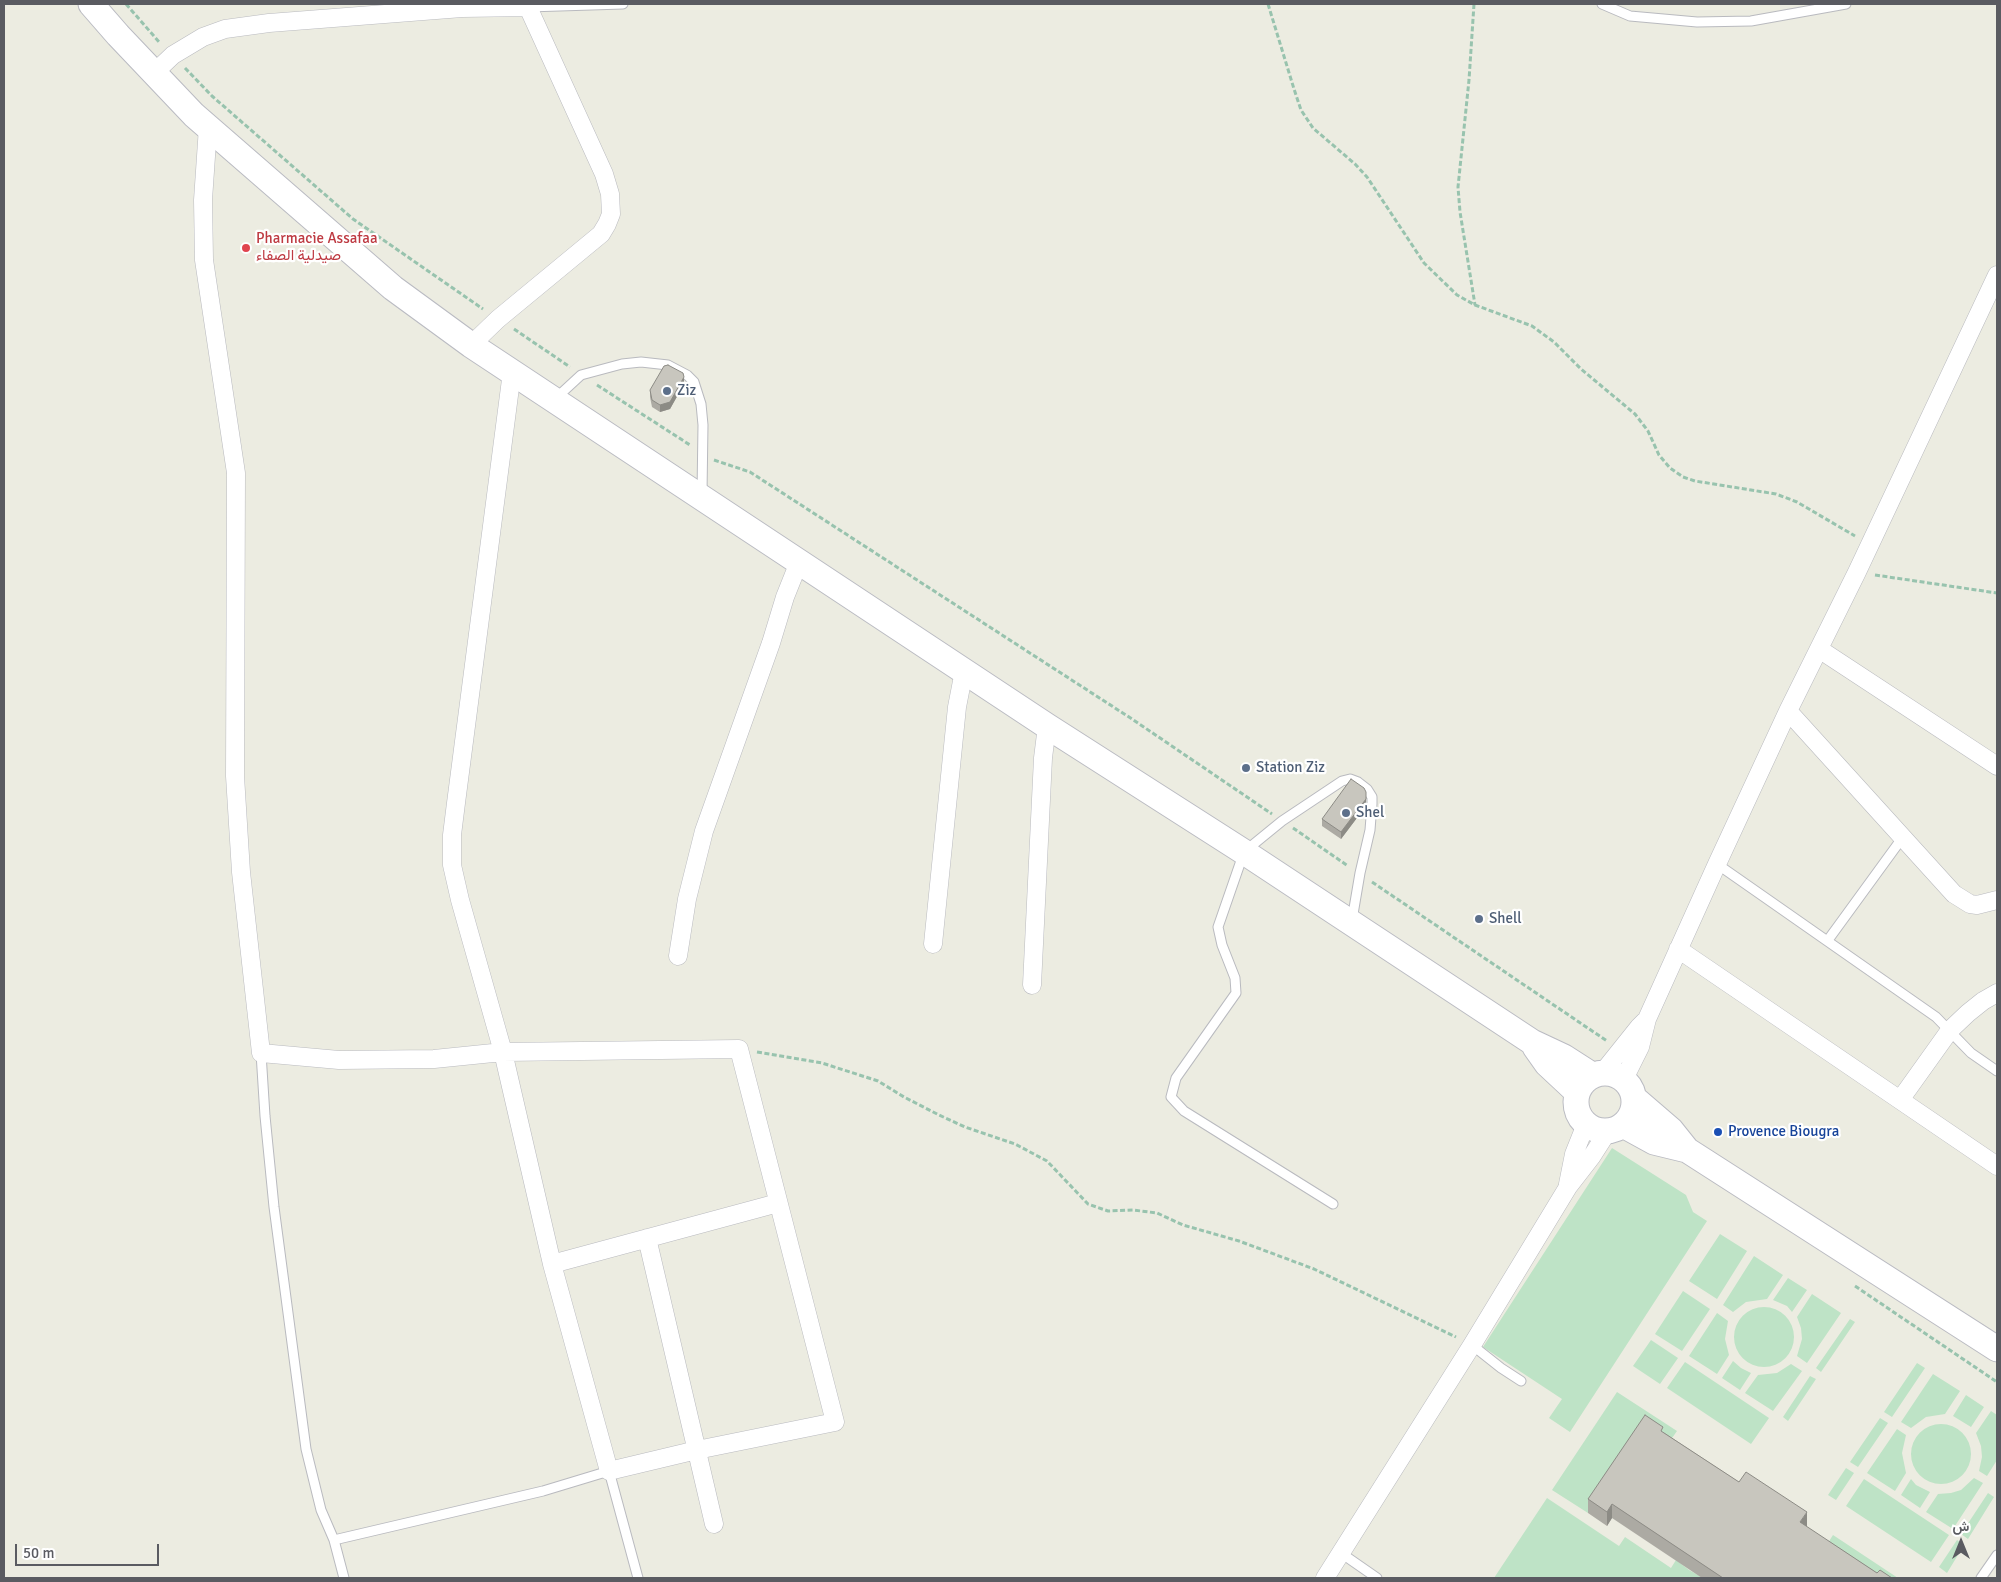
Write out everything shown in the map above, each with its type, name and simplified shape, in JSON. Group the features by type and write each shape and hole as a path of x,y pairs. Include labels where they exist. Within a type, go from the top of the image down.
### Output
{"main road":[{"path":"91,4 154,73 208,128 392,288 471,345 1047,726 1244,852 1532,1042 1564,1058 1606,1084 1671,1130 1687,1150 1997,1350"},
{"path":"1606,1084 1634,1109 1630,1118 1606,1127"},
{"path":"1606,1084 1576,1104 1579,1115 1606,1127 1687,1150"}],"street":[{"path":"154,73 173,55 204,37 225,29 462,8 528,7 604,174 612,205 607,224 601,234 498,319 471,345"},
{"path":"208,128 204,200 204,260 236,473 234,776 241,872 261,1053 349,1060 434,1059 503,1052 739,1049 834,1422 697,1450 609,1471 552,1264 503,1052 452,865 452,835 512,372"},
{"path":"1606,1084 1640,1047 1647,1020 1717,864 1788,711 1869,545 1990,305 1997,275"},
{"path":"678,956 687,899 704,831 771,644 785,597 799,562"},
{"path":"1819,649 1997,766"},
{"path":"933,944 957,707 964,671"},
{"path":"1788,711 1954,894 1962,900 1977,905 1997,900"},
{"path":"1032,985 1043,758 1047,726"},
{"path":"1678,949 1997,1166"},
{"path":"1900,1100 1950,1030 1983,1001 1997,993"},
{"path":"1606,1084 1620,1050 1638,1027 1647,1020"},
{"path":"1325,1578 1472,1345 1568,1187 1574,1154 1606,1127"},
{"path":"552,1264 778,1203"},
{"path":"646,1238 714,1524"}],"lane":[{"path":"528,7 623,4"},
{"path":"1602,4 1630,16 1705,22 1751,21 1846,4"},
{"path":"553,400 581,375 622,364 641,362 668,365 687,375 694,382 701,404 702,496"},
{"path":"1333,1204 1184,1111 1171,1097 1176,1078 1236,993 1235,978 1222,945 1218,927 1244,852 1282,821 1342,781 1350,779 1367,789 1372,797 1370,830 1360,873 1352,923"},
{"path":"1828,940 1903,837"},
{"path":"1717,864 1936,1016 1971,1053 1997,1071"},
{"path":"261,1053 274,1207 306,1449 322,1510 334,1540 344,1578"},
{"path":"1472,1345 1521,1381"},
{"path":"334,1540 543,1491 609,1471 638,1578"},
{"path":"1341,1553 1378,1578"},
{"path":"1981,1578 1997,1555"}],"path":[{"path":"126,4 150,34 212,96 353,219 581,375 702,453 712,459 750,472 1132,719 1620,1050"},
{"path":"1268,4 1301,110 1307,120 1313,128 1367,177 1424,263 1457,295 1475,305 1532,326 1554,342 1581,369 1636,414 1648,431 1659,454 1670,468 1683,477 1695,481 1782,496 1816,512 1869,545"},
{"path":"1474,4 1470,80 1458,187 1475,305"},
{"path":"1857,572 1997,593"},
{"path":"739,1049 822,1063 878,1081 904,1097 940,1115 1015,1144 1047,1161 1088,1204 1108,1211 1133,1210 1157,1214 1183,1225 1239,1241 1314,1269 1472,1345"}],"green space":[{"path":"1612,1148 1686,1195 1693,1212 1707,1221 1570,1432 1549,1418 1562,1399 1483,1347"},
{"path":"1720,1234 1747,1251 1717,1299 1689,1281"},
{"path":"1754,1256 1783,1275 1767,1299 1746,1302 1733,1312 1723,1305"},
{"path":"1788,1278 1807,1290 1792,1312 1787,1306 1773,1300"},
{"path":"1683,1291 1710,1309 1682,1351 1655,1334"},
{"path":"1812,1294 1841,1313 1807,1363 1797,1356 1802,1339 1797,1317"},
{"path":"1758,1307 1770,1307 1781,1312 1789,1320 1794,1331 1792,1349 1781,1362 1770,1367 1758,1367 1747,1362 1739,1354 1734,1343 1734,1331 1739,1320 1747,1312"},
{"path":"1717,1313 1728,1321 1725,1339 1729,1355 1717,1374 1689,1356"},
{"path":"1850,1319 1855,1322 1821,1372 1816,1368"},
{"path":"1651,1340 1678,1358 1660,1384 1633,1366"},
{"path":"1733,1361 1751,1373 1740,1390 1722,1378"},
{"path":"1685,1362 1769,1418 1751,1444 1667,1388"},
{"path":"1917,1363 1925,1368 1892,1417 1884,1412"},
{"path":"1791,1364 1802,1371 1773,1411 1745,1393 1758,1375 1777,1373"},
{"path":"1933,1374 1960,1391 1945,1414 1926,1417 1911,1428 1901,1422"},
{"path":"1810,1376 1816,1379 1788,1421 1783,1417"},
{"path":"1617,1392 1677,1431 1665,1448 1588,1513 1552,1490"},
{"path":"1966,1395 1984,1407 1971,1427 1953,1416"},
{"path":"1991,1411 1997,1415 1997,1460 1987,1476 1979,1471 1982,1457 1981,1446 1976,1433"},
{"path":"1880,1418 1888,1423 1858,1467 1850,1462"},
{"path":"1935,1424 1947,1424 1958,1429 1966,1437 1971,1448 1969,1466 1958,1479 1947,1484 1935,1484 1924,1479 1916,1471 1911,1460 1911,1448 1916,1437 1924,1429"},
{"path":"1897,1429 1906,1435 1902,1453 1906,1473 1895,1491 1867,1473"},
{"path":"1846,1468 1854,1473 1836,1500 1828,1495"},
{"path":"1974,1478 1983,1483 1953,1529 1926,1512 1938,1494 1961,1490"},
{"path":"1864,1479 1949,1535 1931,1562 1846,1506"},
{"path":"1911,1479 1916,1485 1930,1492 1920,1508 1901,1495"},
{"path":"1988,1493 1994,1497 1968,1539 1961,1534"},
{"path":"1547,1498 1619,1546 1625,1537 1671,1568 1676,1560 1703,1578 1494,1578"},
{"path":"1833,1535 1898,1578 1874,1578 1826,1546"},
{"path":"1957,1540 1964,1545 1947,1573 1939,1567"}],"building":[{"name":"Ziz","path":"668,365 683,373 684,377 670,402 660,405 652,400 650,390 664,366"},
{"name":"Shel","path":"1351,779 1364,788 1366,799 1341,832 1322,819"},
{"path":"1645,1415 1663,1427 1661,1431 1739,1482 1746,1472 1807,1512 1800,1522 1877,1573 1880,1570 1892,1578 1723,1578 1612,1504 1607,1512 1588,1499"}],"place":[{"name":"Pharmacie Assafaa صيدلية الصفاء","path":"246,248"},
{"name":"Ziz","path":"667,391"},
{"name":"Station Ziz","path":"1246,768"},
{"name":"Shel","path":"1346,813"},
{"name":"Shell","path":"1479,919"},
{"name":"Provence Biougra","path":"1718,1132"}]}
